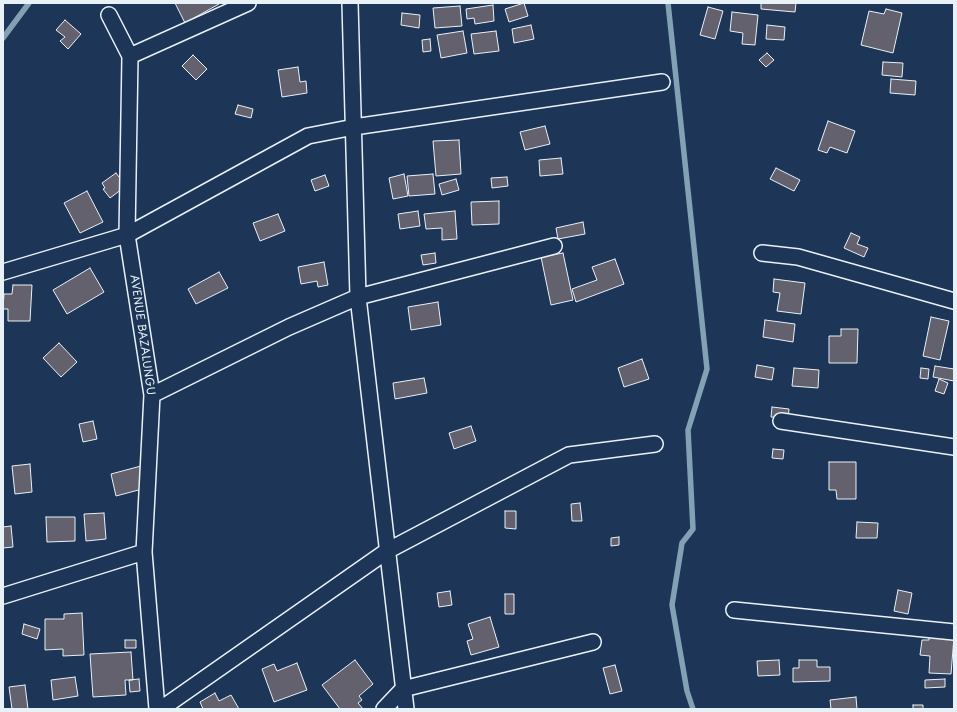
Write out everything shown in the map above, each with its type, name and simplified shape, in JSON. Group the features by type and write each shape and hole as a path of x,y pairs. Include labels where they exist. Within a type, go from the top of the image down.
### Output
{"street":[{"path":"130,56 248,3"},
{"path":"350,3 358,298 406,709"},
{"name":"AVENUE BAZALUNGU","path":"109,15 130,56 127,235 152,395 144,552 158,709"},
{"path":"3,272 127,235 308,136 354,127 662,82"},
{"path":"152,395 289,327 358,298 554,246"},
{"path":"762,253 798,256 954,301"},
{"path":"781,421 954,447"},
{"path":"161,709 387,551 569,455 655,444"},
{"path":"3,596 144,552"},
{"path":"734,610 954,632"},
{"path":"384,709 403,689 593,642"}],"building":[{"path":"175,3 219,3 219,4 185,23"},
{"path":"524,3 528,16 509,22 505,9"},
{"path":"761,3 796,3 795,12 761,9"},
{"path":"493,5 494,21 475,24 474,18 467,19 466,9"},
{"path":"460,6 462,26 435,28 433,8"},
{"path":"708,7 723,11 715,39 700,35"},
{"path":"886,9 902,13 893,53 861,45 869,11 884,14"},
{"path":"732,12 758,15 755,45 742,44 743,33 730,31"},
{"path":"402,13 420,15 419,28 401,25"},
{"path":"65,20 81,34 68,49 60,41 65,37 56,30"},
{"path":"531,25 534,39 514,43 512,29"},
{"path":"767,25 785,27 784,40 766,39"},
{"path":"463,31 467,53 441,58 437,35"},
{"path":"496,31 499,51 474,54 471,34"},
{"path":"430,39 431,51 423,52 422,40"},
{"path":"767,53 774,60 766,67 759,60"},
{"path":"193,55 207,69 196,80 182,66"},
{"path":"883,62 903,63 902,77 882,75"},
{"path":"298,67 300,82 306,81 307,93 282,97 278,70"},
{"path":"891,79 916,81 915,95 890,93"},
{"path":"238,105 253,109 251,118 235,114"},
{"path":"828,121 855,131 847,153 830,147 827,153 818,150"},
{"path":"545,126 550,144 525,150 520,132"},
{"path":"459,140 461,174 436,176 433,141"},
{"path":"561,158 563,174 540,176 539,160"},
{"path":"776,168 800,180 794,191 770,179"},
{"path":"116,173 126,186 110,198 103,189 105,188 102,183"},
{"path":"404,174 408,196 393,199 389,178"},
{"path":"433,174 435,194 409,196 407,176"},
{"path":"325,175 329,186 315,191 311,180"},
{"path":"507,177 508,186 492,188 491,178"},
{"path":"456,179 459,190 442,195 439,184"},
{"path":"87,191 103,222 80,233 64,203"},
{"path":"499,201 499,224 472,225 471,202"},
{"path":"418,211 420,226 400,229 398,214"},
{"path":"455,211 457,239 442,240 442,228 426,229 424,214"},
{"path":"278,214 285,231 260,241 253,223"},
{"path":"583,222 585,234 558,239 556,228"},
{"path":"851,233 860,237 857,244 868,248 864,257 844,248"},
{"path":"435,253 436,263 423,265 421,255"},
{"path":"563,253 573,300 551,305 541,257"},
{"path":"615,259 624,284 576,302 572,289 597,280 592,267"},
{"path":"324,262 328,285 318,287 317,281 301,284 298,267"},
{"path":"90,268 104,292 67,314 53,290"},
{"path":"219,272 228,288 196,304 188,289"},
{"path":"774,279 805,283 801,314 777,311 780,293 773,292"},
{"path":"13,285 32,285 30,321 8,321 8,309 3,309 4,294 12,294"},
{"path":"438,302 441,325 411,330 408,307"},
{"path":"931,317 949,321 940,360 923,356"},
{"path":"765,320 795,324 793,342 763,337"},
{"path":"841,329 858,329 857,363 829,363 829,336 841,336"},
{"path":"59,343 77,362 61,377 43,358"},
{"path":"642,359 649,379 624,387 618,368"},
{"path":"757,365 774,368 772,380 755,377"},
{"path":"935,366 954,369 954,381 933,377"},
{"path":"794,368 819,370 818,388 792,386"},
{"path":"921,368 929,369 928,379 920,378"},
{"path":"424,378 427,393 395,399 393,383"},
{"path":"939,379 948,383 944,394 935,391"},
{"path":"772,407 789,409 788,419 771,417"},
{"path":"93,421 97,439 83,442 79,424"},
{"path":"471,426 476,441 454,449 449,433"},
{"path":"773,449 784,450 783,459 772,458"},
{"path":"829,462 856,462 856,499 837,499 836,490 829,490"},
{"path":"30,464 32,492 15,494 12,466"},
{"path":"141,466 146,488 116,496 111,474"},
{"path":"580,503 582,521 572,521 571,504"},
{"path":"505,511 516,511 516,529 505,528"},
{"path":"104,513 106,539 86,541 84,514"},
{"path":"46,517 75,517 75,541 47,542"},
{"path":"857,522 878,523 877,538 856,538"},
{"path":"11,526 13,547 3,548 3,527"},
{"path":"619,537 619,545 611,546 611,538"},
{"path":"898,590 912,593 908,614 894,611"},
{"path":"450,591 452,605 439,607 437,593"},
{"path":"505,594 514,594 514,614 505,614"},
{"path":"82,613 84,655 63,656 63,649 45,650 45,619 64,619 64,614"},
{"path":"490,617 499,647 471,655 467,641 473,639 468,624"},
{"path":"24,624 40,629 37,639 22,634"},
{"path":"929,635 954,637 951,674 929,673 930,656 920,655 922,640 929,640"},
{"path":"125,640 136,640 136,648 125,648"},
{"path":"131,652 133,680 125,680 126,695 93,697 90,654"},
{"path":"355,660 373,684 359,696 362,700 358,703 363,709 340,709 322,685"},
{"path":"779,660 780,675 758,676 757,661"},
{"path":"799,660 817,660 817,667 830,667 830,681 793,682 793,668 799,668"},
{"path":"297,663 307,690 274,702 262,669 274,664 277,671"},
{"path":"615,665 622,691 610,694 603,668"},
{"path":"75,677 78,696 53,700 51,680"},
{"path":"139,679 140,691 130,692 129,680"},
{"path":"945,679 945,687 925,688 925,680"},
{"path":"25,685 28,709 12,709 9,687"},
{"path":"215,693 219,701 231,695 239,709 203,709 200,702"},
{"path":"856,697 857,709 831,709 830,700"},
{"path":"913,705 923,705 923,709 913,709"}],"waterway":[{"path":"3,38 29,3"},
{"path":"668,3 707,369 688,430 693,529 682,543 672,605 687,691 693,709"}]}
